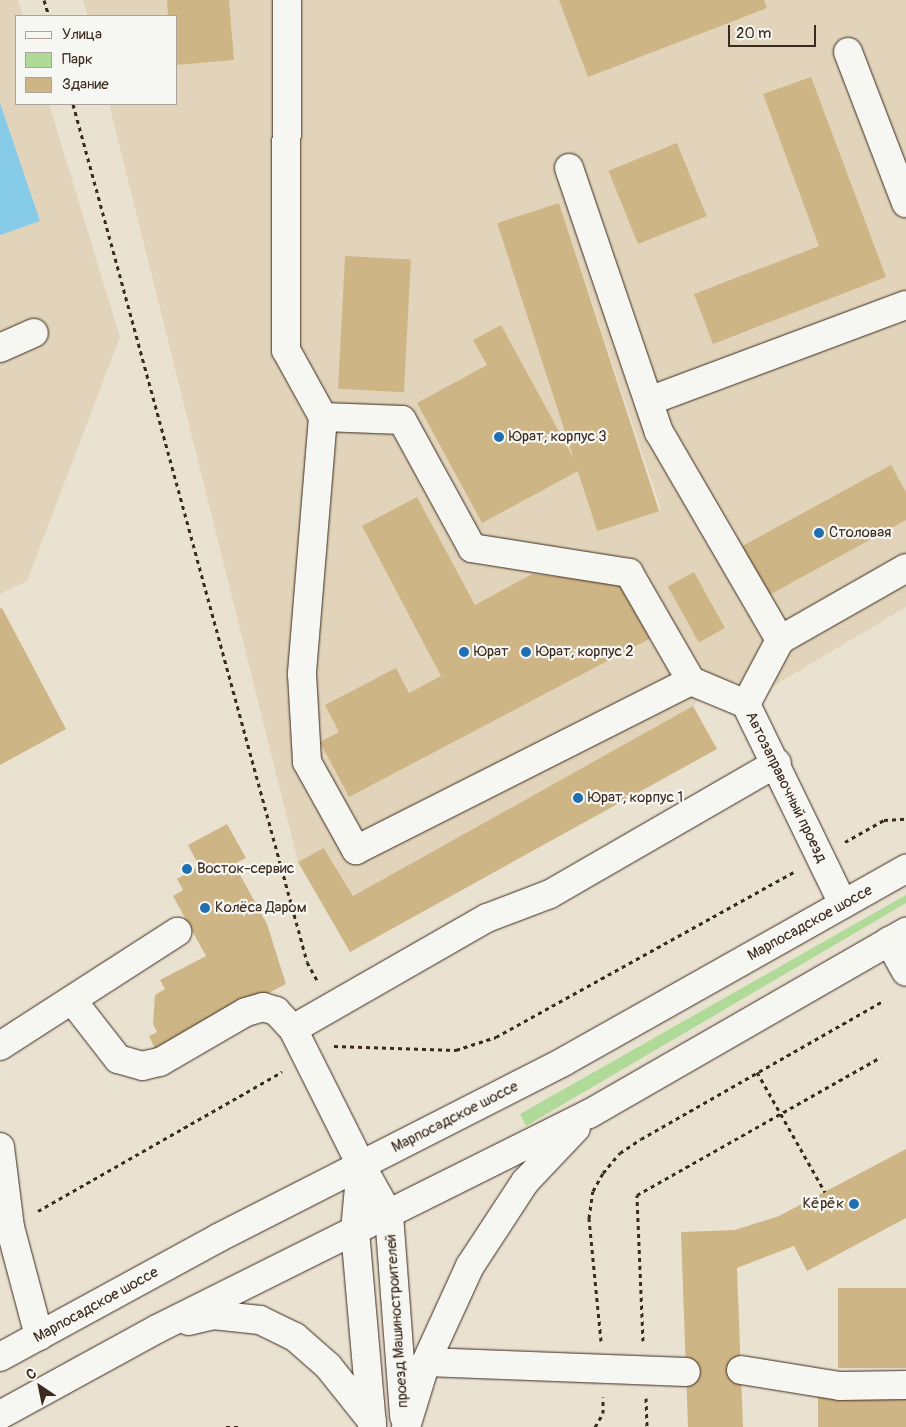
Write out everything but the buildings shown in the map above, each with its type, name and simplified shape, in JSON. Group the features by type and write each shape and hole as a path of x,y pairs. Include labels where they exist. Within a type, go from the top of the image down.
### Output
{"main road":[{"path":"287,0 286,350 323,417 302,674 306,762 356,850 691,680"},
{"path":"848,52 906,203"},
{"path":"570,168 659,432 780,640 906,568"},
{"path":"649,401 906,305"},
{"path":"0,348 34,333"},
{"path":"323,417 402,420 472,548 629,573 691,680 746,704"},
{"name":"Автозаправочный проезд","path":"780,640 746,704 777,763 843,904"},
{"path":"293,1029 487,918 550,894 777,763"},
{"name":"Марпосадское шоссе","path":"0,1357 361,1164 563,1062 906,869"},
{"path":"0,1046 177,932"},
{"path":"0,1415 157,1329 589,1114 898,937 906,972"},
{"path":"72,1000 118,1059 142,1066 160,1062 255,1010 263,1008 276,1011 293,1029 361,1164 389,1214"},
{"path":"406,1427 426,1362 470,1266 525,1182 589,1114"},
{"path":"0,1148 10,1227 39,1336"},
{"path":"361,1164 355,1231 372,1424"},
{"name":"проезд Машиностроителей","path":"389,1214 406,1427"},
{"path":"157,1329 213,1315 260,1320 295,1337 328,1366 372,1424"},
{"path":"426,1362 686,1372"},
{"path":"741,1370 840,1386 906,1385"}],"path":[{"path":"44,0 49,15"},
{"path":"72,105 307,962 331,1007"},
{"path":"836,848 884,820 906,819"},
{"path":"329,1048 456,1050 496,1037 801,869"},
{"path":"595,1427 603,1413 604,1369 589,1218 593,1191 603,1173 620,1153 757,1072 884,1001"},
{"path":"645,1371 637,1196 881,1058"},
{"path":"28,1216 284,1071"},
{"path":"757,1072 825,1192"},
{"path":"226,1427 240,1427"}],"shaded area":[{"path":"0,0 18,0 23,15 15,15 15,105 49,105 120,337 27,581 0,594"},
{"path":"83,0 906,0 906,607 772,687 717,679 693,706 353,896 325,848 298,862 109,105 178,105 178,15 88,15","holes":["559,203 661,509 600,530 498,224"]}],"green space":[{"path":"906,895 906,903 526,1126 520,1114"}],"water":[{"path":"0,103 40,221 0,235"}],"place":[{"name":"Юрат, корпус 3","path":"499,437"},
{"name":"Столовая","path":"819,533"},
{"name":"Юрат","path":"464,652"},
{"name":"Юрат, корпус 2","path":"526,652"},
{"name":"Юрат, корпус 1","path":"578,798"},
{"name":"Восток-сервис","path":"187,869"},
{"name":"Колёса Даром","path":"205,908"},
{"name":"Кӗрӗк","path":"854,1204"}]}
